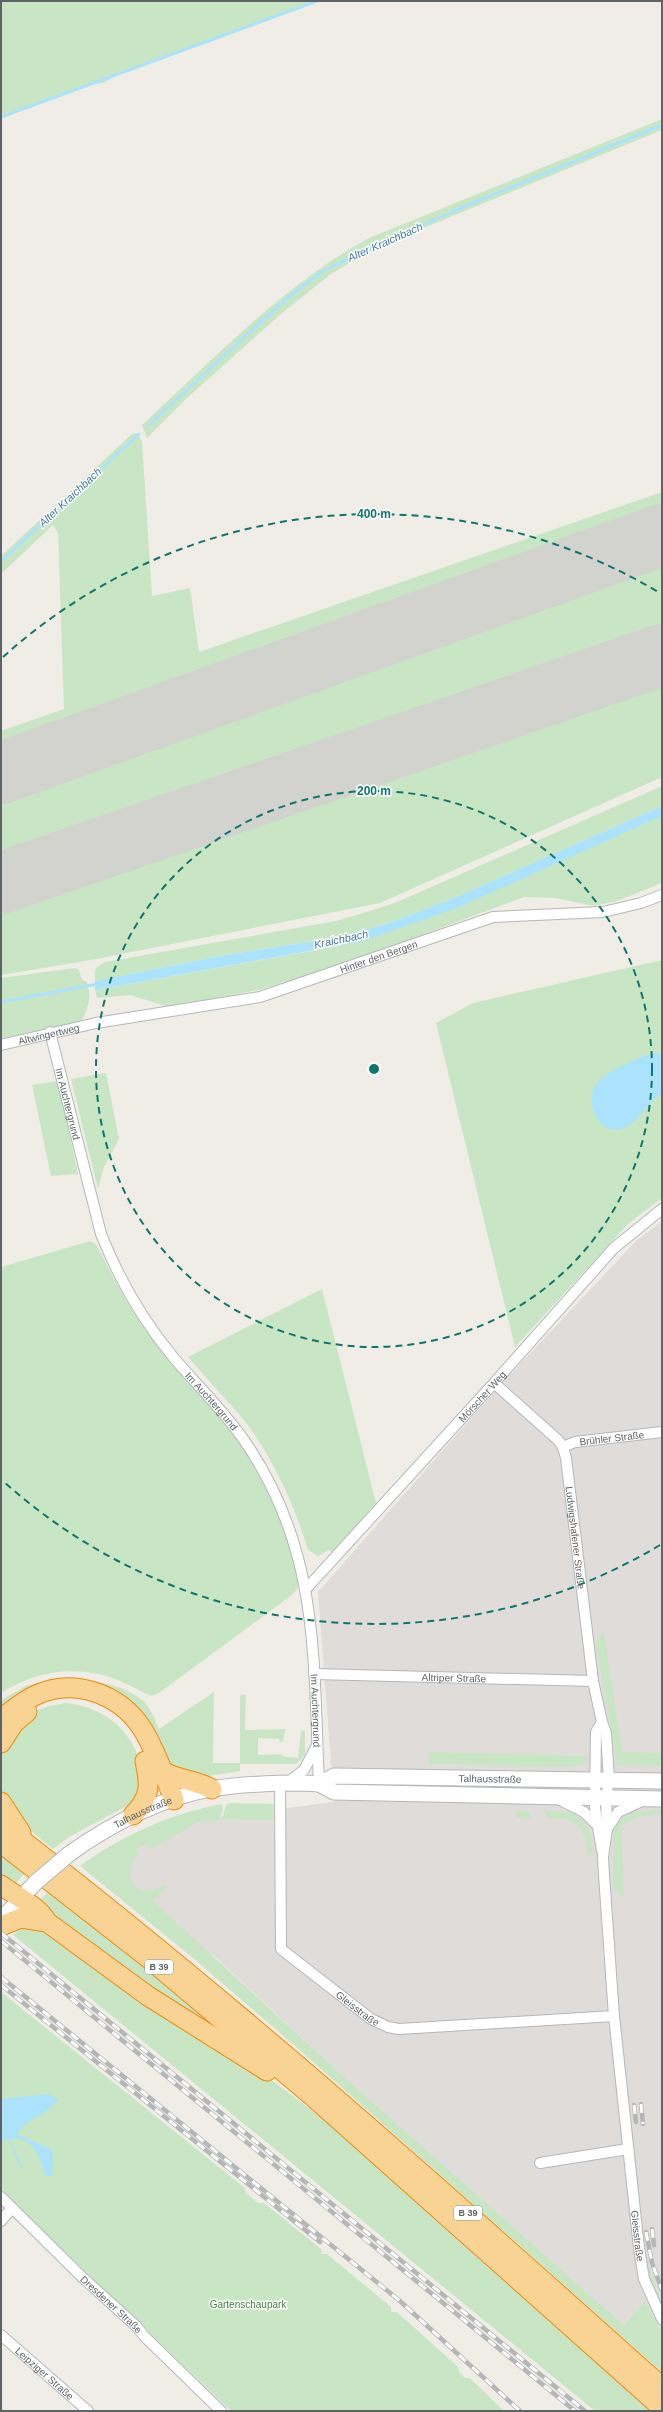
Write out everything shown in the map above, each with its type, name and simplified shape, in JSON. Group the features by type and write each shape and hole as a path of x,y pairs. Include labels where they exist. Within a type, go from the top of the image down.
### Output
{"highway":[{"path":"1,1719 34,1696 48,1691 81,1688 101,1694 126,1710 137,1721 162,1771 169,1802"},
{"path":"1,1743 14,1723 28,1711 47,1702 71,1699 93,1704 115,1717 127,1729 157,1784 169,1802"},
{"path":"133,1815 143,1805 147,1793 149,1780 144,1761"},
{"path":"162,1771 179,1779 200,1783 212,1789"},
{"path":"1,1802 28,1844"},
{"name":"B 39","path":"1,1824 131,1925 277,2046 406,2157 662,2387"},
{"name":"B 39","path":"1,1843 147,1957 312,2096 662,2408"},
{"path":"1,1885 21,1899"},
{"name":"B 39","path":"21,1899 44,1916 47,1922"},
{"name":"B 39","path":"3,1923 25,1918 47,1922 148,1996 282,2081 312,2096"}],"main road":[{"name":"Talhausstraße","path":"319,1784 334,1776 662,1781"},
{"name":"Talhausstraße","path":"3,1923 35,1883 94,1835 133,1815 212,1789 284,1783 319,1784 334,1792 656,1799"}],"street":[{"name":"Hinter den Bergen","path":"96,1022 260,997 493,917 603,912 641,903 662,895"},
{"name":"Altwingertweg","path":"1,1045 96,1022"},
{"name":"Im Auchtergrund","path":"50,1032 101,1234 113,1265 140,1313 157,1336 219,1407 260,1464 285,1514 294,1540 306,1589 314,1674 319,1784"},
{"name":"Mörscher Weg","path":"306,1589 494,1383 614,1248 662,1209"},
{"path":"494,1383 563,1447"},
{"name":"Brühler Straße","path":"563,1447 575,1442 662,1432"},
{"name":"Ludwigshafener Straße","path":"563,1447 593,1681 602,1722 606,1732 601,1798"},
{"name":"Altriper Straße","path":"314,1674 593,1681"},
{"path":"284,1783 309,1764 317,1743"},
{"name":"Gleisstraße","path":"284,1783 281,1831 281,1949 378,2024 399,2029 614,2016"},
{"path":"554,1797 584,1812 596,1824"},
{"name":"Gleisstraße","path":"601,1798 596,1824 603,1856 614,2016 638,2248 644,2279 662,2319"},
{"name":"Gleisstraße","path":"601,1798 607,1829 603,1856"},
{"path":"607,1829 618,1812 656,1799"},
{"path":"540,2163 628,2149"},
{"name":"Dresdener Straße","path":"1,2197 82,2277 136,2326 145,2337 221,2411"},
{"path":"1,2221 12,2208"},
{"name":"Leipziger Straße","path":"1,2335 88,2411"}],"shaded area":[{"path":"662,1221 662,2332 645,2301 624,2325 340,2073 215,1957 100,1869 187,1821 334,1802 318,1592 503,1382 637,1240"}],"green space":[{"path":"1,1 318,1 208,43 128,69 103,83 81,86 1,119"},
{"path":"662,119 662,130 377,247 331,274 282,313 186,399 147,438 142,425 250,324 278,300 338,257 369,238"},
{"path":"136,433 142,441 152,596 190,588 199,652 662,492 662,777 380,903 91,960 1,975 1,731 64,709 58,533 53,525 1,574 1,556 132,434"},
{"path":"662,786 662,806 454,898 389,923 339,937 220,956 95,981 95,969 105,962 336,921 397,902"},
{"path":"662,816 662,883 617,901 594,906 555,898 524,897 349,962 262,989 169,1007 130,995 97,998 95,990 339,946 506,884"},
{"path":"662,960 662,1198 628,1224 515,1347 436,1023 473,1003"},
{"path":"75,968 79,970 82,980 87,982 89,993 89,1002 82,1021 1,1042 1,978"},
{"path":"106,1073 119,1139 104,1167 98,1189 71,1079"},
{"path":"58,1081 78,1174 51,1176 32,1085"},
{"path":"90,1241 96,1244 127,1301 148,1333 174,1366 230,1430 255,1464 276,1508 287,1538 300,1585 292,1595 159,1693 151,1696 103,1675 76,1671 63,1671 37,1676 25,1680 1,1693 1,1267"},
{"path":"322,1289 376,1503 333,1553 329,1550 318,1556 308,1550 289,1498 264,1449 243,1419 188,1357"},
{"path":"604,1633 622,1752 662,1753 662,1766 617,1765 596,1644 597,1638"},
{"path":"58,1678 80,1679 113,1685 133,1694 148,1706 159,1729 214,1692 213,1763 240,1763 240,1695 246,1695 245,1730 285,1729 283,1742 280,1742 279,1739 258,1738 258,1755 282,1754 282,1756 298,1758 301,1730 305,1731 305,1755 296,1764 240,1764 240,1771 196,1778 181,1776 96,1685 1,1714 1,1700 26,1686"},
{"path":"66,1703 79,1705 102,1714 112,1720 129,1738 141,1766 140,1799 69,1837 53,1849 27,1828 4,1799 1,1786 1,1755 4,1746 33,1712 49,1706"},
{"path":"429,1752 587,1756 584,1764 566,1767 429,1764"},
{"path":"337,1781 589,1787 509,1788 473,1792 337,1789"},
{"path":"230,1803 274,1804 273,1820 222,1819 226,1805"},
{"path":"222,1804 223,1809 219,1821 196,1822 192,1826 150,1849 147,1844 136,1849 138,1854 134,1859 130,1870 130,1876 135,1886 140,1890 147,1891 168,1885 153,1901 340,2073 624,2325 645,2301 662,2332 662,2372 303,2053 193,1958 80,1866 130,1835 147,1827 202,1808"},
{"path":"662,1809 662,1813 637,1817 621,1826 624,1895 620,1896 613,1888 614,1826 628,1814"},
{"path":"516,1811 530,1811 530,1818 516,1818"},
{"path":"546,1811 557,1811 575,1815 582,1820 590,1833 593,1854 588,1855 584,1836 577,1825 572,1821 565,1819 546,1818"},
{"path":"1,1854 25,1873 14,1885 1,1878"},
{"path":"49,1891 231,2038 119,1969 42,1905 40,1900"},
{"path":"32,1925 43,1928 224,2046 328,2123 656,2411 595,2411 13,1935 20,1929"},
{"name":"Gartenschaupark","path":"1,1992 245,2188 246,2193 258,2203 264,2203 321,2249 322,2254 327,2254 391,2307 391,2312 397,2312 458,2367 459,2372 465,2378 470,2378 504,2411 231,2411 1,2191"},
{"path":"647,2259 662,2303 662,2310 644,2260"}],"water":[{"path":"662,806 662,816 459,907 364,941 95,990 95,981 220,956 339,937 389,923 454,898"},
{"path":"656,1053 662,1055 662,1093 651,1102 633,1123 621,1129 613,1130 606,1127 600,1122 593,1108 592,1093 595,1086 599,1081 623,1065"},
{"path":"50,2094 58,2100 26,2124 17,2134 51,2149 53,2158 52,2176 49,2177 44,2174 38,2155 29,2144 17,2138 10,2139 20,2163 23,2164 20,2168 9,2139 1,2142 1,2099"}],"waterway":[{"path":"1,117 317,1"},
{"name":"Alter Kraichbach","path":"150,424 286,299 323,271 456,210 662,125"},
{"name":"Alter Kraichbach","path":"1,561 139,434"},
{"name":"Kraichbach","path":"1,1002 98,984"}],"runway":[{"path":"1,773 662,535"},
{"path":"1,883 662,655"}],"railway":[{"path":"1,1933 585,2411"},
{"path":"1,1941 575,2411"},
{"path":"1,1977 400,2301 520,2411"},
{"path":"1,1985 320,2242"},
{"path":"641,2104 643,2124"},
{"path":"634,2105 636,2122"},
{"path":"652,2229 654,2245"},
{"path":"646,2232 652,2263 662,2290"}]}
